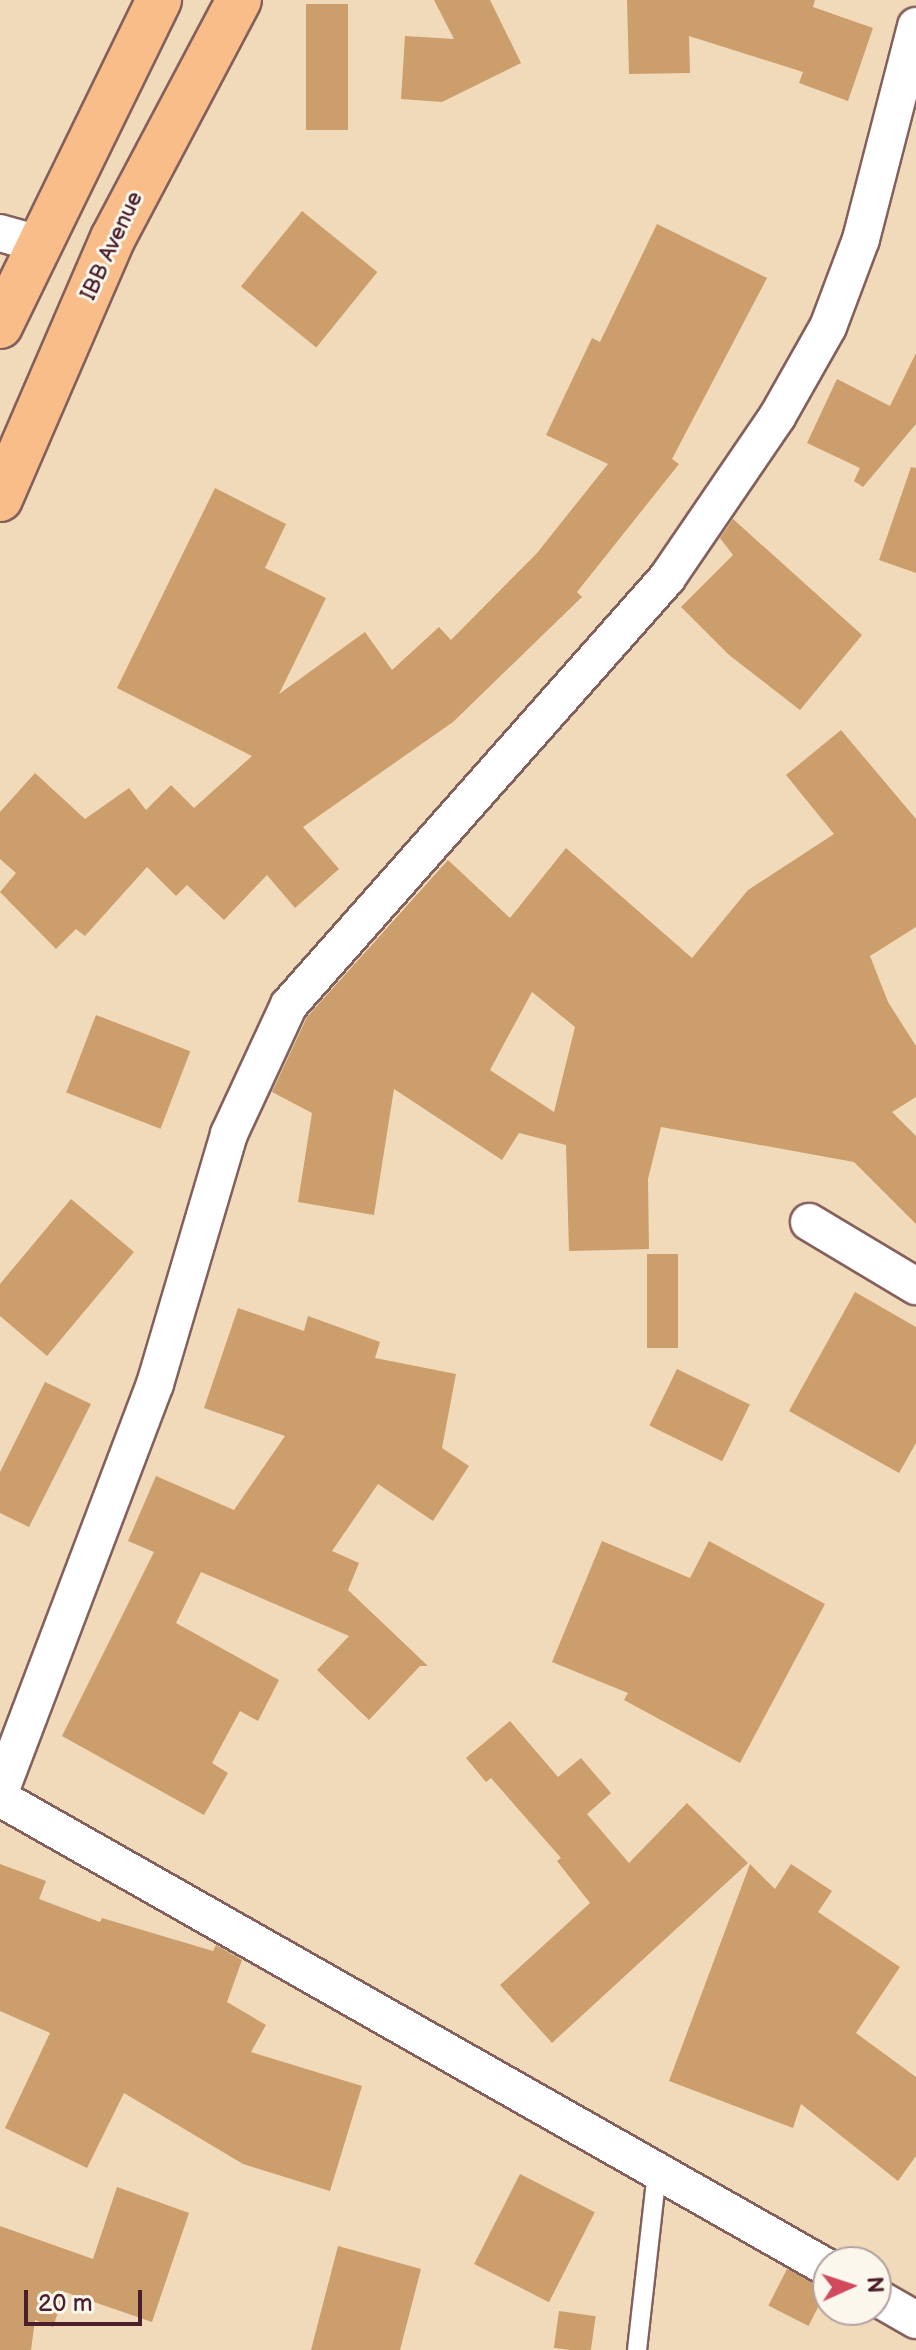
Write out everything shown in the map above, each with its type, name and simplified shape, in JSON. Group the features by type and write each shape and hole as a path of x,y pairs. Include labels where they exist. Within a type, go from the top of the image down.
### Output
{"main road":[{"path":"0,326 19,239 159,0"},
{"name":"IBB Avenue","path":"0,499 113,238 239,0"}],"street":[{"path":"0,1792 155,1384 229,1134 289,1005 667,578 777,417 828,327 861,239 916,26"},
{"path":"809,1222 916,1286"},
{"path":"0,1798 812,2259"},
{"path":"892,2306 916,2320"}],"lane":[{"path":"637,2350 657,2172"}],"building":[{"path":"434,0 490,0 521,63 442,102 401,99 405,36 454,39"},
{"path":"627,0 815,0 813,7 873,28 848,101 799,83 803,72 689,36 690,73 629,74"},
{"path":"306,4 348,4 348,130 306,130"},
{"path":"302,211 377,272 316,347 241,286"},
{"path":"657,224 767,278 672,459 679,464 577,592 582,597 453,722 303,827 339,869 295,908 267,875 224,920 187,885 176,896 147,867 85,936 76,929 56,949 0,892 16,873 0,859 0,812 35,773 85,819 129,788 146,810 171,785 194,808 252,756 117,688 215,488 286,524 265,568 326,598 279,694 365,632 392,670 439,627 451,640 537,553 608,464 546,435 592,338 600,342"},
{"path":"916,353 916,424 863,487 854,481 860,468 807,443 837,379 890,406"},
{"path":"911,467 916,468 916,573 879,560"},
{"path":"733,519 862,635 800,710 729,655 681,607 733,555 720,538"},
{"path":"841,730 916,819 916,927 870,956 888,1002 916,1046 916,1097 892,1112 916,1136 916,1224 854,1162 661,1127 648,1179 649,1249 569,1251 566,1145 519,1133 502,1160 394,1089 374,1215 298,1202 312,1113 272,1092 307,1017 448,860 510,918 566,848 692,958 748,890 834,834 786,775","holes":["532,992 575,1027 554,1112 490,1070"]},
{"path":"96,1015 190,1051 161,1129 66,1092"},
{"path":"71,1199 134,1252 47,1356 0,1316 0,1284"},
{"path":"647,1254 678,1254 678,1348 647,1348"},
{"path":"855,1292 916,1327 916,1443 899,1473 789,1411"},
{"path":"238,1308 304,1331 308,1316 380,1342 375,1358 456,1374 442,1448 469,1466 433,1521 378,1484 332,1551 359,1563 348,1590 428,1666 420,1666 369,1720 317,1670 349,1636 201,1572 176,1623 279,1680 258,1721 240,1711 212,1763 228,1773 204,1815 62,1736 154,1552 128,1541 156,1476 234,1510 285,1436 204,1408"},
{"path":"677,1369 750,1405 722,1461 649,1426"},
{"path":"45,1382 91,1404 29,1527 0,1513 0,1472"},
{"path":"602,1541 690,1578 709,1541 825,1604 740,1763 624,1700 628,1693 552,1662"},
{"path":"510,1721 558,1777 581,1758 611,1793 587,1814 629,1863 687,1803 748,1863 552,2043 500,1985 590,1903 557,1861 561,1858 491,1778 486,1782 466,1758"},
{"path":"0,1864 46,1881 39,1899 100,1922 102,1918 213,1951 216,1945 242,1960 227,2002 266,2025 251,2052 362,2086 330,2191 243,2164 124,2093 87,2168 5,2128 50,2033 0,2011"},
{"path":"750,1864 775,1889 791,1864 832,1891 818,1912 900,1967 856,2033 916,2077 916,2156 898,2181 801,2104 793,2128 669,2081"},
{"path":"520,2174 595,2212 549,2302 474,2264"},
{"path":"117,2187 189,2213 152,2322 65,2292 53,2327 35,2320 31,2350 0,2350 0,2226 93,2259"},
{"path":"338,2246 421,2269 400,2350 311,2350"},
{"path":"787,2269 812,2282 812,2319 808,2326 768,2306"},
{"path":"559,2311 596,2316 591,2350 554,2348"}]}
